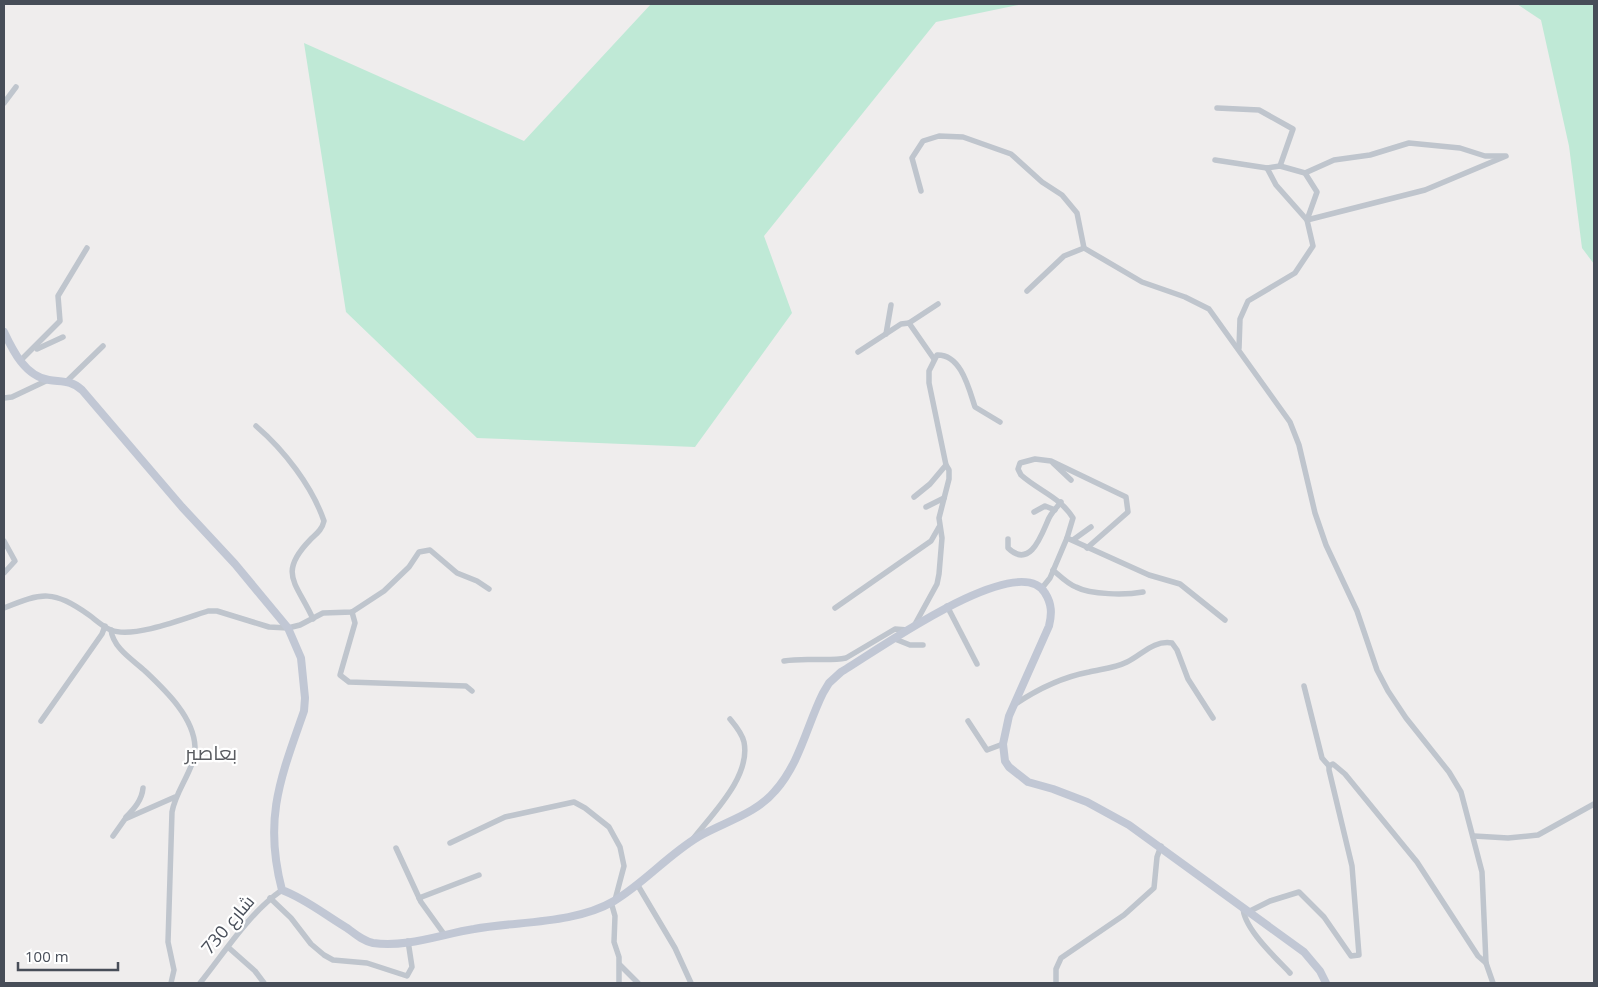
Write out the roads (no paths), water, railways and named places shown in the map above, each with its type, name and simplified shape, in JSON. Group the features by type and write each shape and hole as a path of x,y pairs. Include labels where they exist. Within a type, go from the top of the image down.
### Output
{"street":[{"path":"4,104 16,87"},
{"path":"1217,108 1259,110 1293,129 1280,166"},
{"path":"921,191 912,158 923,141 939,136 963,136 1011,154 1042,182 1062,195 1077,213 1084,248 1142,282 1209,308 1239,348 1290,422 1299,445 1321,529 1357,611 1381,677 1406,718 1449,772 1460,792 1474,836 1482,872 1486,963 1493,983"},
{"path":"1215,160 1267,168 1280,166 1305,173 1334,160 1370,155 1409,143 1460,148 1485,156 1506,156 1425,190 1307,220"},
{"path":"1239,348 1240,319 1248,301 1295,273 1313,246 1307,220 1276,185 1267,168"},
{"path":"1305,173 1317,192 1307,220"},
{"path":"20,361 33,351 60,321 58,296 87,248"},
{"path":"1027,290 1064,256 1084,248"},
{"path":"858,352 901,324 909,323 938,304"},
{"path":"886,334 890,305"},
{"path":"909,323 934,359"},
{"path":"4,332 20,361 30,370 48,380 67,381 78,387 94,403 288,628 301,658 306,698 304,711 279,782 274,809 276,862 282,890 313,906 371,942 408,941 579,914 613,901 690,842 753,809 777,790 795,759 819,701 829,683 841,672 947,606 983,591 1015,582 1026,582 1042,588 1051,608 1050,626 1009,716 1003,744 1005,761 1023,779 1104,810 1161,846 1304,952 1320,971 1326,983"},
{"path":"33,351 63,337"},
{"path":"67,381 103,346"},
{"path":"910,629 937,584 942,546 939,527 950,470 946,465 929,384 929,371 937,355 948,357 966,381 976,407 1000,422"},
{"path":"4,398 12,397 48,380"},
{"path":"256,426 280,450 311,494 324,521 320,530 300,550 292,565 294,582 313,618"},
{"path":"1042,588 1070,539 1072,518 1061,502 1029,482 1018,469 1020,464 1040,459 1051,461 1126,497 1128,512 1087,548"},
{"path":"1051,461 1071,480"},
{"path":"914,497 930,484 946,465"},
{"path":"926,507 944,498"},
{"path":"1008,540 1008,548 1013,553 1021,555 1029,552 1042,536 1054,510 1061,502"},
{"path":"1034,512 1045,506 1054,510"},
{"path":"835,608 931,540 939,527"},
{"path":"1070,539 1091,528"},
{"path":"1070,539 1149,575 1180,584 1225,620"},
{"path":"4,541 15,561 4,573"},
{"path":"4,608 37,595 47,595 73,604 112,630 151,628 217,611 269,627 288,628 323,614 352,612 384,591 409,567 419,552 430,550 457,573 477,581 489,589"},
{"path":"1054,570 1076,587 1088,591 1123,594 1143,592"},
{"path":"947,606 977,664"},
{"path":"352,612 355,623 340,675 343,679 349,682 457,685 466,686 472,691"},
{"path":"41,720 102,634 105,626"},
{"path":"784,660 846,658 888,632 898,628 910,629"},
{"path":"112,630 117,644 159,686 184,715 192,729 195,748 194,757 175,797 172,812 168,912 168,942 174,970 171,983"},
{"path":"895,639 910,645 923,645"},
{"path":"1014,705 1056,683 1088,672 1118,666 1150,647 1165,642 1172,643 1177,650 1188,679 1213,718"},
{"path":"1250,911 1270,901 1299,892 1324,917 1350,954 1354,956 1359,955 1352,866 1330,766 1322,758 1304,686"},
{"path":"690,842 726,797 737,780 742,765 745,744 730,719"},
{"path":"968,721 987,750 1003,744"},
{"path":"1330,766 1333,764 1339,767 1394,832 1417,862 1478,956 1486,963"},
{"path":"113,836 142,794 142,788"},
{"path":"125,819 175,797"},
{"path":"450,843 505,817 574,802 585,808 608,827 620,847 624,866 613,901 615,916 614,942 620,964 619,983"},
{"path":"1474,836 1508,838 1538,835 1594,804"},
{"path":"1056,983 1056,969 1061,958 1124,915 1154,888 1157,856 1161,846"},
{"path":"396,848 419,898 444,934"},
{"path":"419,898 479,875"},
{"path":"637,884 675,948 691,983"},
{"name":"شارع 730","path":"200,983 270,898 282,890"},
{"path":"270,898 291,918 317,950 333,960 367,963 407,976 412,967 408,941"},
{"path":"1243,906 1244,916 1259,939 1290,973"},
{"path":"229,948 255,970 264,983"},
{"path":"620,964 638,983"}],"district":[{"name":"بعاصير","path":"211,753"}]}
